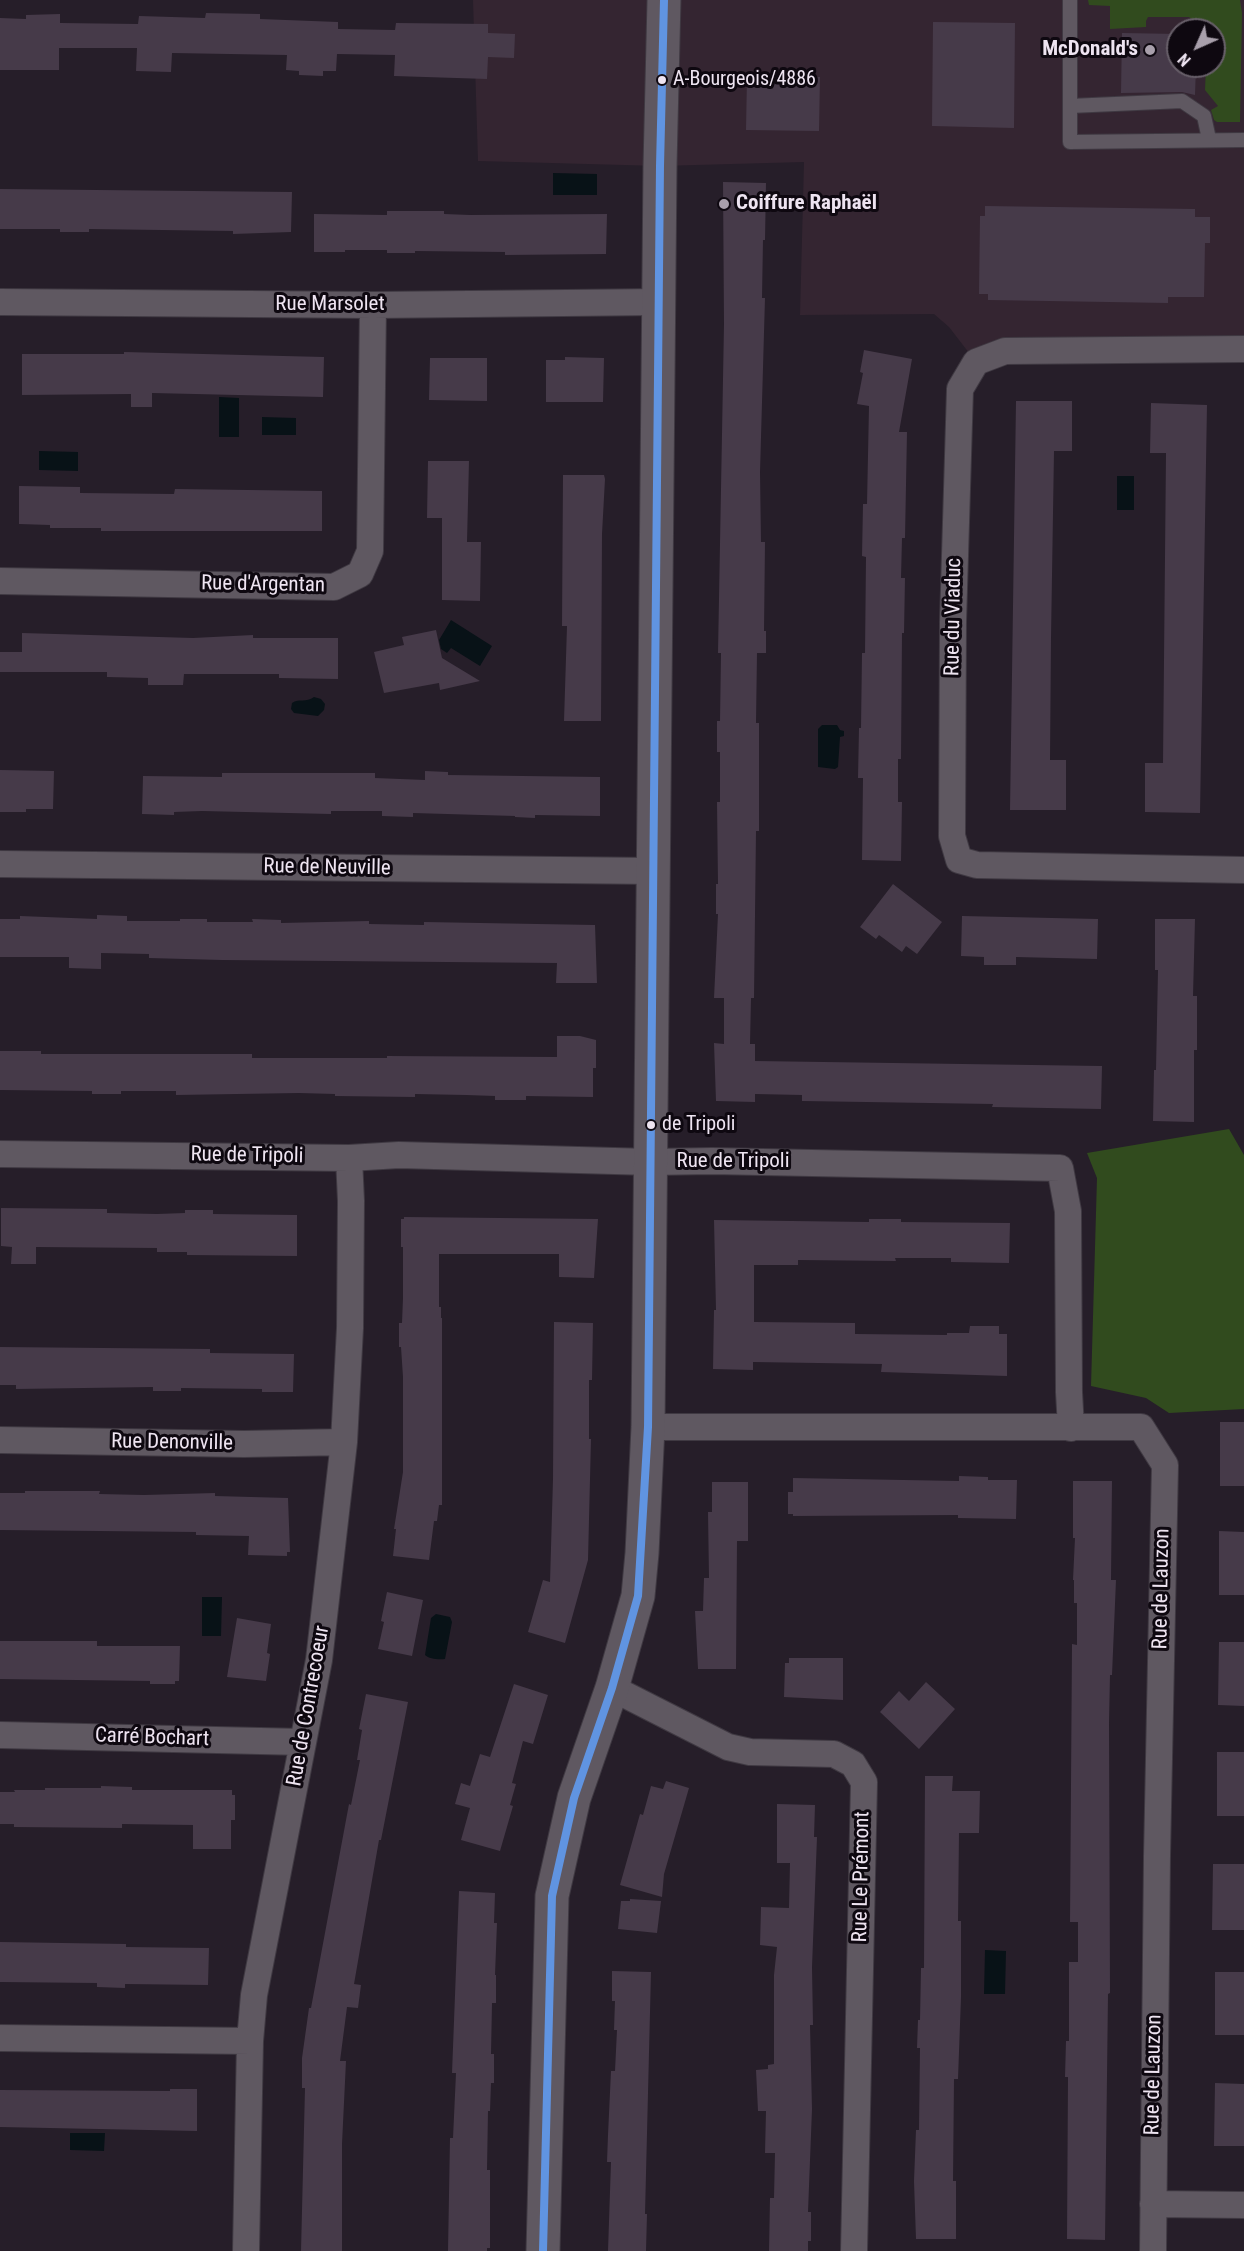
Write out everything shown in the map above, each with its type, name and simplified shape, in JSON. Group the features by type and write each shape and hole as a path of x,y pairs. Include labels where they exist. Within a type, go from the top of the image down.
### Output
{"street":[{"path":"543,2251 552,1896 574,1798 612,1689 638,1596 642,1553 648,1427 660,166 664,0"},
{"name":"Rue Marsolet","path":"0,302 373,305 660,302"},
{"name":"Rue d'Argentan","path":"0,581 334,587 360,574 370,551 373,305"},
{"name":"Rue du Viaduc","path":"1244,349 1005,351 976,362 960,389 953,622 952,836 958,860 977,865 1244,870"},
{"name":"Rue de Neuville","path":"0,864 654,871"},
{"name":"Rue de Tripoli","path":"0,1154 349,1158 399,1155 650,1162 723,1161 1060,1168 1068,1211 1071,1428"},
{"name":"Rue de Contrecoeur","path":"246,2251 250,2041 254,1995 319,1660 344,1442 350,1328 349,1158"},
{"name":"Rue de Lauzon","path":"648,1427 1141,1427 1164,1465 1153,2251"},
{"name":"Rue Denonville","path":"0,1440 263,1444 344,1442"},
{"name":"Rue Le Prémont","path":"612,1689 728,1747 750,1752 834,1754 853,1764 864,1782 854,2251"},
{"name":"Carré Bochart","path":"0,1735 303,1742"},
{"path":"0,2038 250,2041"},
{"path":"1153,2204 1244,2205"}],"lane":[{"path":"1070,0 1070,142 1244,140"},
{"path":"1070,106 1182,101 1204,116 1209,139"}],"shaded area":[{"path":"473,0 1244,0 1244,349 976,362 949,327 934,314 800,315 804,162 660,166 478,161"},
{"path":"553,173 597,174 597,195 553,195"},
{"path":"219,397 239,398 239,437 219,437"},
{"path":"262,417 296,418 296,435 262,435"},
{"path":"39,451 78,452 78,471 39,470"},
{"path":"1117,476 1134,476 1134,510 1117,510"},
{"path":"451,620 492,646 480,666 451,648 447,653 441,649 439,640"},
{"path":"314,697 321,699 325,704 324,710 318,716 294,713 291,709 292,703"},
{"path":"822,725 837,725 840,730 844,731 844,736 840,737 838,767 835,769 818,767 818,729"},
{"path":"202,1597 222,1597 221,1636 202,1636"},
{"path":"436,1614 450,1617 452,1622 445,1659 434,1659 425,1655 431,1618"},
{"path":"985,1950 1006,1951 1005,1994 984,1994"},
{"path":"70,2133 105,2133 104,2151 70,2150"}],"green space":[{"path":"1088,0 1240,0 1242,13 1240,122 1214,120 1211,110 1218,106 1205,90 1206,78 1226,78 1226,18 1148,17 1146,27 1110,29 1110,6 1089,5"},
{"path":"1229,1129 1244,1155 1244,1409 1169,1413 1146,1398 1091,1386 1097,1178 1087,1153"}],"building":[{"path":"206,13 260,14 260,19 338,22 338,29 395,30 396,23 488,24 488,33 515,34 514,58 488,57 487,79 394,76 395,55 337,54 336,71 323,71 323,76 299,75 299,71 286,70 287,55 172,53 171,72 136,71 137,48 59,48 59,70 0,70 0,18 26,19 26,15 60,14 60,23 138,24 139,16 205,18"},
{"path":"933,22 1015,23 1014,128 932,126"},
{"name":"McDonald's","path":"1122,33 1166,34 1166,78 1196,78 1195,95 1182,92 1121,93"},
{"path":"747,77 820,77 819,131 746,130"},
{"path":"723,182 766,183 765,240 763,240 762,298 765,298 760,472 761,542 765,542 764,631 766,631 766,653 757,653 759,831 756,831 754,998 751,998 750,1044 755,1044 755,1061 1102,1066 1101,1109 992,1107 993,1104 802,1101 802,1095 755,1094 755,1102 716,1101 714,1043 724,1044 724,998 714,998 718,914 716,914 717,802 720,802 720,752 717,752 717,721 720,721 721,653 718,653 724,324"},
{"path":"0,189 292,192 291,232 233,234 233,231 89,229 89,232 60,232 60,229 0,229"},
{"path":"985,206 1195,209 1195,217 1210,217 1210,243 1205,243 1204,297 1168,297 1168,303 988,300 988,294 979,294 980,216 985,216"},
{"path":"387,211 444,211 444,214 470,215 607,214 606,254 505,255 505,252 415,251 415,253 387,253 387,250 314,252 314,214 387,215"},
{"path":"864,350 912,359 899,432 907,432 905,538 902,538 901,578 905,578 901,759 898,759 898,802 902,802 901,861 862,860 863,778 858,778 862,653 865,653 866,557 862,556 863,504 867,504 869,406 857,404 863,373 860,372"},
{"path":"124,352 324,357 323,397 152,393 152,407 131,407 131,394 22,395 22,354 124,354"},
{"path":"565,357 604,358 603,402 546,402 546,360 565,360"},
{"path":"430,358 487,358 487,401 429,400"},
{"path":"1016,401 1072,401 1072,451 1054,451 1051,638 1050,760 1066,760 1066,810 1010,810"},
{"path":"1151,403 1207,405 1200,813 1145,812 1145,763 1163,763 1166,453 1150,453"},
{"path":"428,461 469,461 467,542 481,542 480,601 442,600 442,518 427,518"},
{"path":"563,475 604,475 605,479 602,534 601,721 564,721 567,626 562,626"},
{"path":"19,486 80,487 80,493 174,494 175,489 322,491 322,531 101,531 101,528 50,528 50,525 19,524"},
{"path":"436,630 442,658 480,681 440,690 439,683 384,693 374,652 404,645 402,637"},
{"path":"22,633 193,638 253,635 253,638 338,638 338,679 279,678 279,674 184,674 183,685 148,685 148,678 107,677 107,672 0,672 0,652 22,652"},
{"path":"0,770 54,771 53,809 0,812"},
{"path":"425,771 448,772 448,775 600,777 600,816 535,815 535,818 413,813 413,817 382,816 382,811 331,811 331,814 202,811 174,812 174,815 142,814 143,776 222,777 222,773 375,773 375,778 425,780"},
{"path":"893,884 942,922 917,954 906,946 902,952 879,935 876,939 860,927"},
{"path":"97,915 127,916 127,921 207,919 207,922 253,922 252,919 281,920 281,923 369,921 369,924 424,925 424,922 595,925 597,983 556,983 557,963 222,960 149,958 149,954 101,953 101,969 69,968 69,957 0,957 0,919 20,919 20,916 97,919"},
{"path":"962,916 1098,919 1097,959 1016,957 1016,965 984,965 984,957 961,956"},
{"path":"1155,919 1195,919 1193,996 1197,996 1197,1050 1194,1050 1194,1122 1153,1121 1158,970 1155,970"},
{"path":"557,1036 580,1036 596,1040 593,1097 526,1096 526,1100 495,1100 495,1096 466,1095 415,1094 415,1097 299,1093 176,1095 176,1091 121,1091 121,1094 92,1094 92,1091 0,1090 0,1051 41,1051 41,1054 252,1054 252,1058 557,1057"},
{"path":"1,1208 107,1209 107,1213 157,1214 185,1213 185,1210 213,1210 213,1214 297,1215 297,1256 187,1255 187,1252 157,1252 157,1248 36,1247 36,1264 11,1264 12,1247 1,1246"},
{"path":"404,1217 598,1219 594,1278 559,1277 559,1254 439,1254 439,1307 441,1307 442,1318 442,1505 439,1505 437,1521 434,1521 429,1560 393,1556 396,1529 394,1529 403,1472 403,1377 399,1323 402,1323 401,1219"},
{"path":"869,1219 901,1219 901,1222 1010,1223 1009,1263 951,1262 951,1258 895,1258 896,1261 798,1260 798,1265 754,1265 754,1322 855,1323 855,1334 947,1335 947,1333 969,1333 970,1326 999,1326 999,1334 1007,1334 1007,1376 881,1372 882,1364 753,1362 753,1370 713,1369 714,1310 716,1310 714,1220 869,1222"},
{"path":"554,1322 593,1323 592,1380 589,1380 589,1439 591,1439 588,1560 565,1643 528,1632 543,1580 550,1582"},
{"path":"0,1347 210,1349 210,1353 294,1354 293,1392 262,1392 262,1389 181,1388 181,1391 153,1391 153,1387 16,1389 16,1385 0,1385"},
{"path":"1220,1422 1244,1422 1244,1486 1220,1486"},
{"path":"959,1476 988,1477 988,1480 1017,1480 1016,1519 958,1518 958,1515 793,1516 793,1514 788,1514 788,1492 793,1492 793,1478 959,1481"},
{"path":"1073,1481 1112,1481 1111,1580 1116,1580 1109,1723 1110,1993 1108,1994 1105,2240 1067,2239 1068,2077 1065,2077 1066,2041 1069,2041 1069,1962 1078,1962 1078,1922 1070,1922 1072,1644 1077,1645 1077,1603 1074,1603 1073,1580 1075,1538 1073,1538"},
{"path":"712,1482 748,1482 748,1541 737,1541 736,1669 698,1669 695,1611 703,1611 704,1578 709,1578 708,1512 712,1512"},
{"path":"25,1491 100,1491 99,1494 144,1495 215,1493 215,1496 288,1498 290,1552 287,1552 287,1556 248,1555 249,1536 196,1535 196,1532 0,1530 0,1493 25,1493"},
{"path":"1219,1531 1244,1532 1244,1595 1219,1595"},
{"path":"387,1592 423,1600 412,1656 378,1649"},
{"path":"237,1618 271,1624 266,1681 227,1677"},
{"path":"0,1641 97,1641 97,1646 180,1646 179,1681 175,1681 175,1684 150,1684 150,1681 0,1679"},
{"path":"1219,1642 1244,1642 1244,1706 1218,1705"},
{"path":"789,1658 843,1658 843,1700 784,1697 785,1663 789,1663"},
{"path":"926,1682 955,1709 919,1749 880,1712 899,1691 909,1701"},
{"path":"514,1684 548,1695 533,1744 523,1741 512,1783 516,1784 510,1805 513,1806 500,1851 461,1840 470,1808 455,1804 461,1783 470,1786 480,1754 490,1757"},
{"path":"366,1694 408,1702 381,1840 379,1840 354,1984 361,1985 358,2008 347,2007 340,2061 346,2061 342,2144 342,2251 301,2251 305,2088 302,2088 302,2058 309,2008 311,2008 349,1804 351,1805 360,1760 357,1760 362,1730 359,1729"},
{"path":"1217,1752 1244,1752 1244,1816 1217,1816"},
{"path":"925,1776 953,1776 952,1791 980,1791 979,1833 959,1833 958,1921 961,1921 961,1997 958,2079 954,2079 953,2181 956,2181 956,2239 916,2239 914,2181 916,2130 919,2130 918,2020 920,2020 921,1968 924,1968"},
{"path":"666,1781 689,1788 664,1874 662,1897 620,1885 640,1814 643,1815 651,1786 663,1789"},
{"path":"101,1786 132,1787 132,1790 232,1790 232,1795 235,1795 235,1820 231,1820 231,1849 193,1849 193,1825 122,1824 122,1828 14,1827 14,1824 0,1824 0,1792 45,1790 45,1788 101,1788"},
{"path":"777,1804 815,1805 814,1837 817,1837 812,1967 813,2025 810,2025 812,2109 808,2212 811,2212 811,2241 808,2241 808,2251 769,2251 770,2198 774,2198 775,2153 765,2153 766,2111 758,2111 756,2070 768,2069 768,2065 774,2064 774,1975 777,1947 760,1945 761,1907 789,1908 790,1863 777,1863"},
{"path":"1213,1864 1244,1864 1244,1930 1212,1930"},
{"path":"459,1891 495,1893 496,2003 492,2003 491,2054 494,2054 494,2083 491,2083 490,2111 488,2111 487,2170 490,2170 490,2248 487,2248 487,2251 448,2251 450,2138 453,2138 456,2073 452,2073"},
{"path":"630,1899 661,1901 657,1933 618,1929 621,1901 630,1901"},
{"path":"0,1942 209,1948 208,1985 125,1984 125,1988 97,1987 97,1983 0,1982"},
{"path":"612,1971 651,1972 646,2251 608,2251 611,2162 607,2162 608,2135 611,2071 615,2071 617,2030 614,2030 615,2001 612,2001"},
{"path":"1215,1972 1244,1972 1244,2035 1215,2035"},
{"path":"1215,2083 1244,2084 1244,2146 1214,2146"},
{"path":"170,2089 197,2089 197,2131 0,2127 0,2090 170,2091"}],"transit line":[{"path":"543,2251 552,1896 574,1798 612,1688 638,1596 648,1427 660,166 664,0"}],"place":[{"name":"McDonald's","path":"1150,50"},
{"name":"A-Bourgeois/4886","path":"662,80"},
{"name":"Coiffure Raphaël","path":"724,204"},
{"name":"de Tripoli","path":"651,1125"}]}
